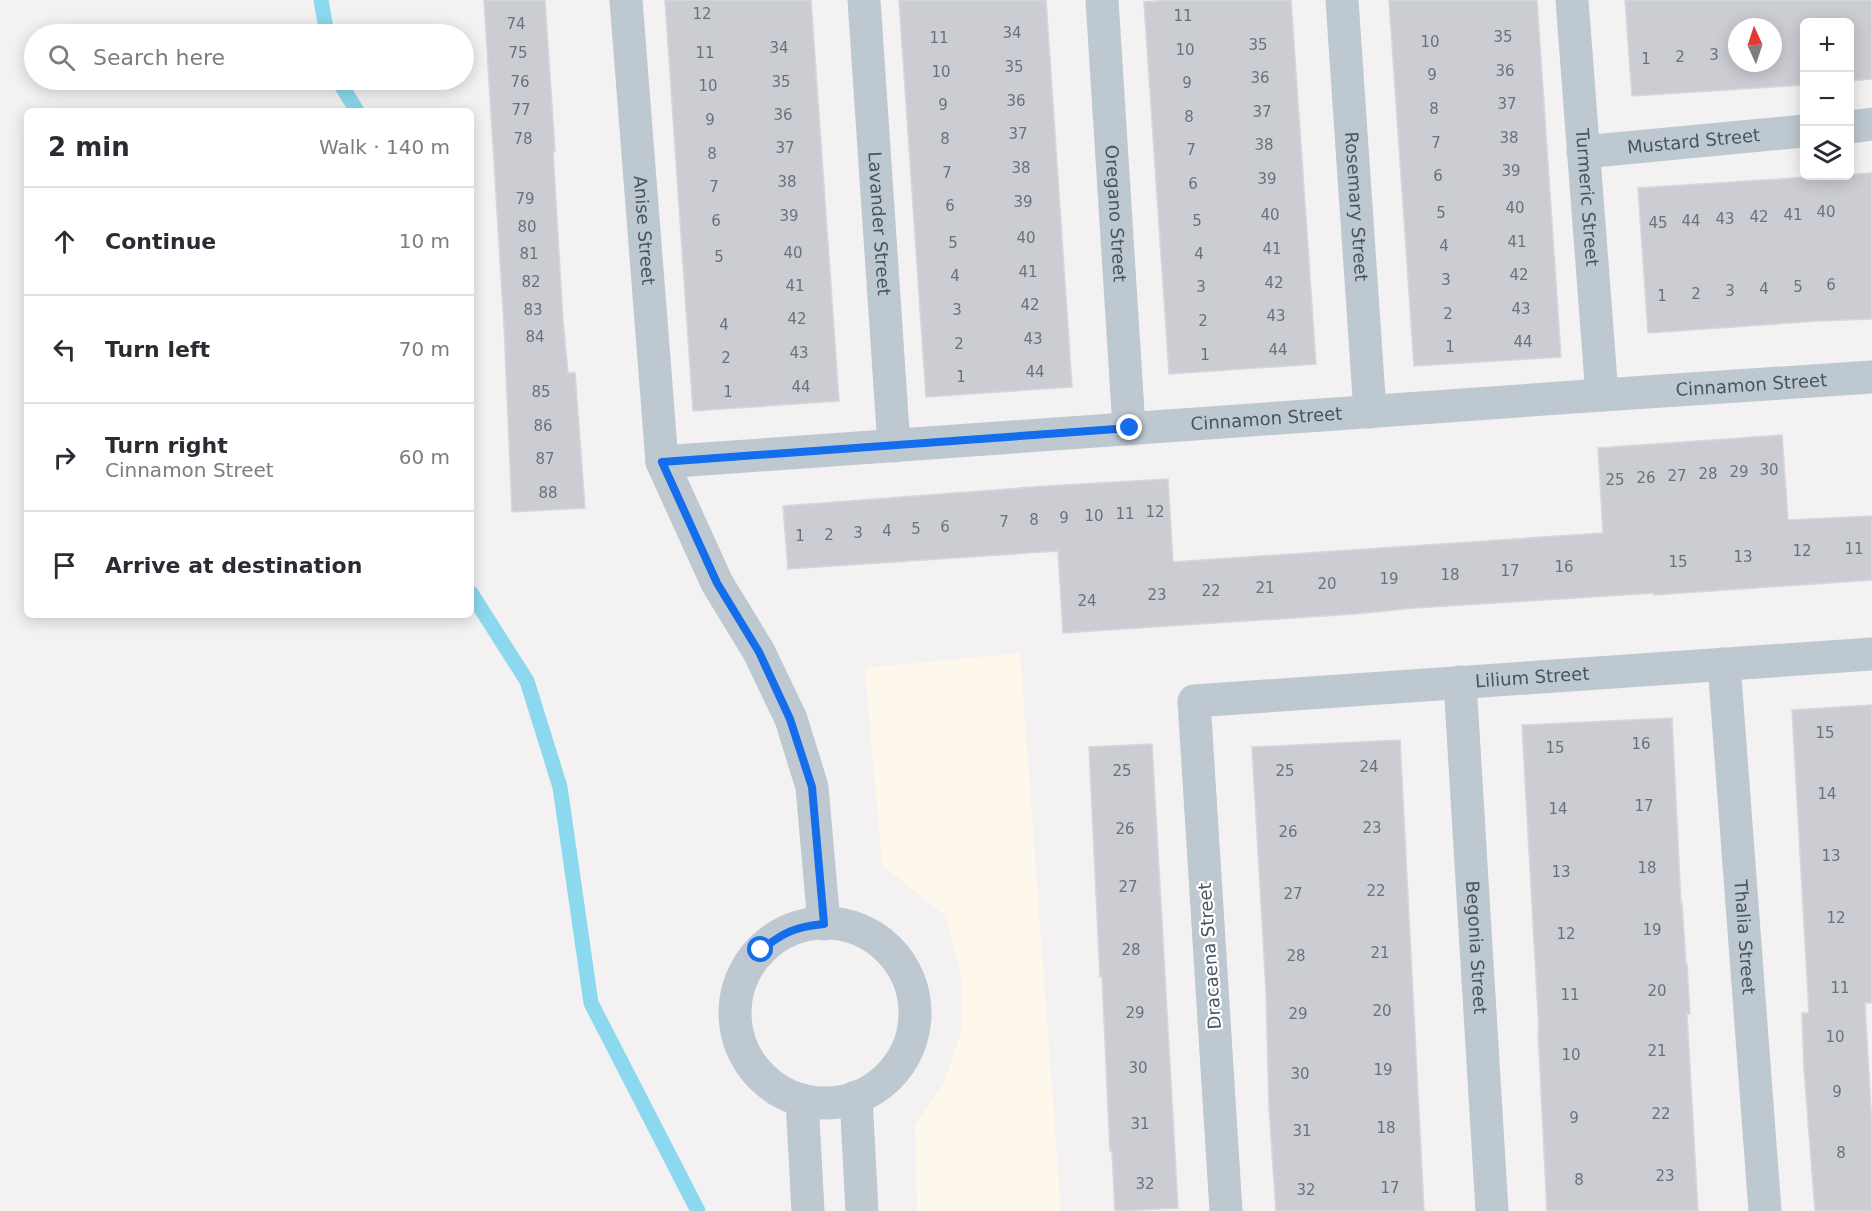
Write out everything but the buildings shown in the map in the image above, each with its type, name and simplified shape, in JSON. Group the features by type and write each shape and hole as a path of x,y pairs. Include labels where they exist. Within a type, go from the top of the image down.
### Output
{"street":[{"name":"Anise Street","path":"626,0 662,462 717,583 759,652 790,719 812,787 824,924"},
{"name":"Lavander Street","path":"864,0 894,446"},
{"name":"Oregano Street","path":"1102,0 1130,428"},
{"name":"Rosemary Street","path":"1342,0 1370,412"},
{"name":"Turmeric Street","path":"1572,0 1602,395"},
{"path":"1854,126 1872,124"},
{"name":"Mustard Street","path":"1583,152 1800,131"},
{"name":"Cinnamon Street","path":"662,462 1872,377"},
{"name":"Lilium Street","path":"1194,701 1872,654"},
{"name":"Thalia Street","path":"1724,664 1766,1211"},
{"name":"Begonia Street","path":"1460,682 1492,1211"},
{"name":"Dracaena Street","path":"1194,701 1226,1211"},
{"path":"824,924 849,926 872,937 892,952 906,973 913,997 915,1022 909,1046 896,1068 878,1086 856,1097 838,1102 820,1103 802,1100 779,1091 761,1077 747,1059 738,1037 734,1014 737,990 746,968 761,950 779,936 801,926 824,924"},
{"path":"856,1097 862,1211"},
{"path":"802,1100 808,1211"}],"shaded area":[{"path":"1020,653 1061,1211 917,1211 915,1125 944,1083 961,1032 961,973 945,916 882,865 865,668"}],"waterway":[{"path":"321,0 325,24"},
{"path":"344,90 355,108"},
{"path":"474,598 527,681 560,787 591,1003 698,1211"}],"route":[{"path":"761,950 779,936 801,926 824,924 812,787 790,719 759,652 717,583 662,462 1130,428"}]}
